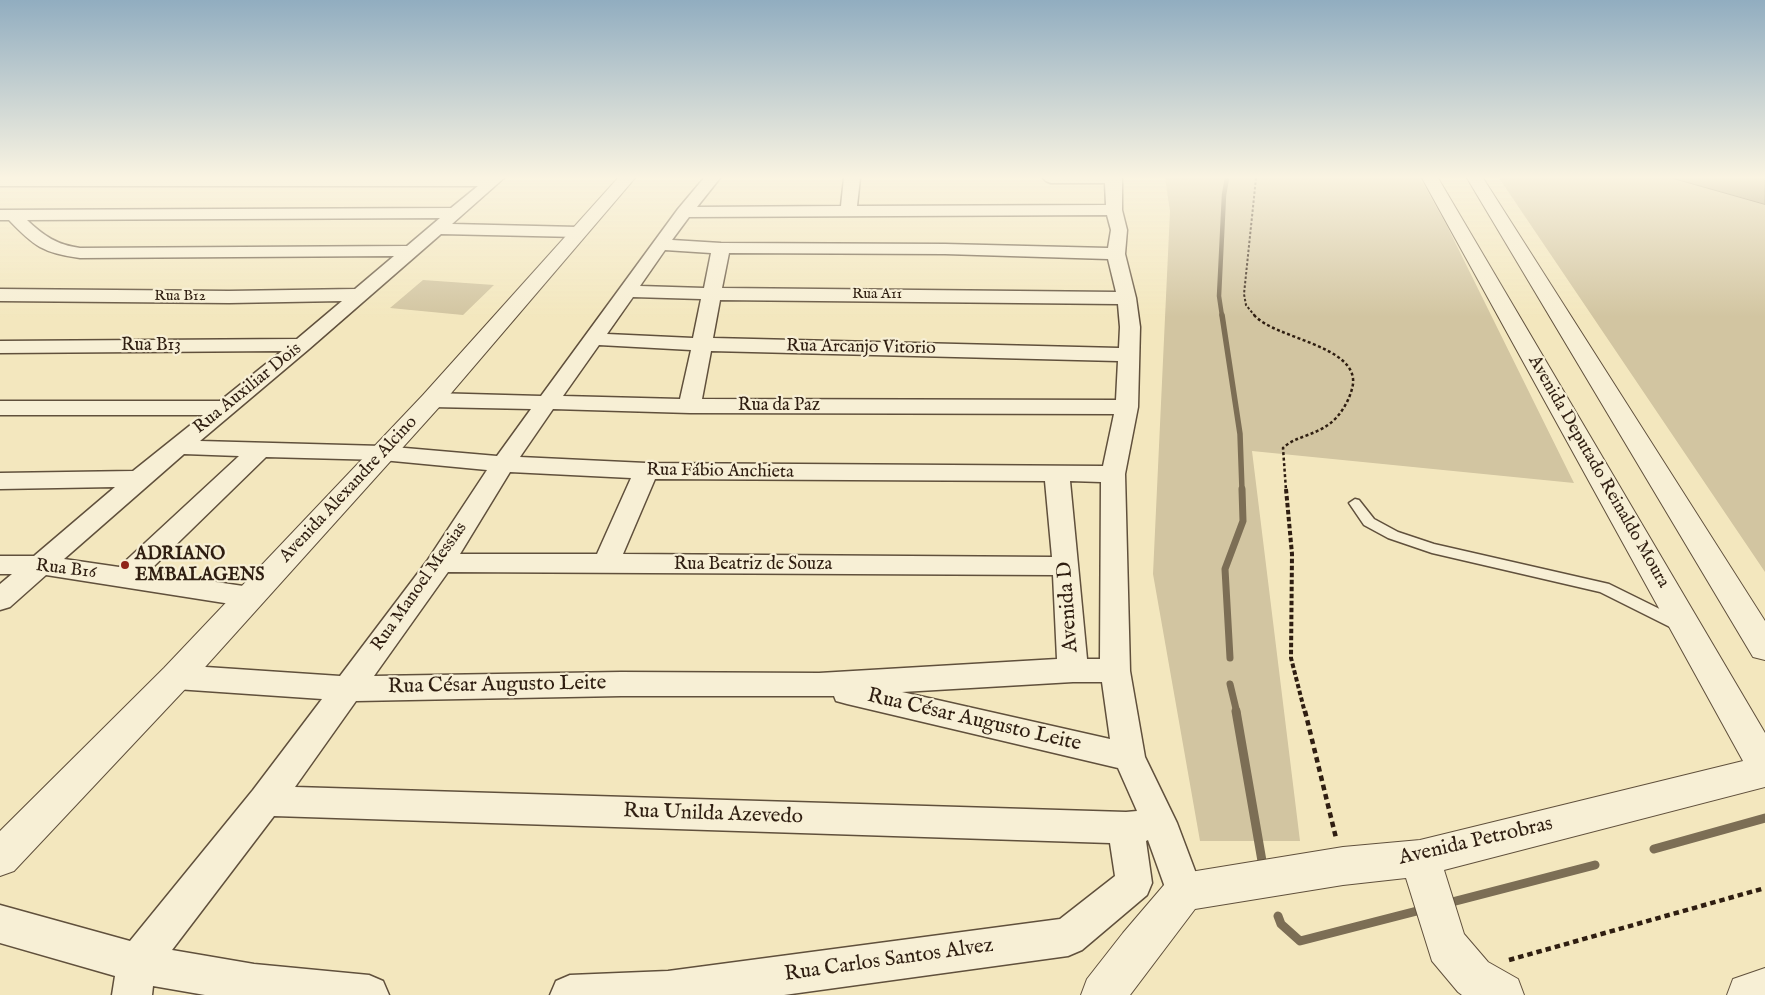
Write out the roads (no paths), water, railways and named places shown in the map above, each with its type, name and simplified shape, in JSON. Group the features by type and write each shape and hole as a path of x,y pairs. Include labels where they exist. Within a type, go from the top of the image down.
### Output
{"street":[{"path":"16,224 50,248 72,252 410,251"},
{"name":"Rua Auxiliar Dois","path":"0,600 139,479 302,345 441,224"},
{"name":"Avenida Alexandre Alcino","path":"0,858 176,677 432,400 585,224"},
{"name":"Rua Manoel Messias","path":"135,979 440,563 503,464 675,224"},
{"path":"1104,995 1138,948 1184,892 1143,826 1115,670 1113,474 1127,407 1130,326 1127,298 1116,254 1119,230 1118,224"},
{"name":"Avenida Deputado Reinaldo Moura","path":"1457,224 1765,766"},
{"path":"1503,224 1765,648"},
{"path":"436,229 578,232"},
{"path":"660,245 721,248 954,249 1116,254"},
{"path":"690,406 721,248"},
{"name":"Rua A11","path":"627,291 712,294 1127,298"},
{"name":"Rua B12","path":"0,296 229,297 360,295"},
{"name":"Rua Arcanjo Vitorio","path":"594,339 702,346 1010,350 1128,355"},
{"name":"Rua B13","path":"0,347 302,345"},
{"name":"Rua da Paz","path":"432,400 690,406 1127,407"},
{"path":"0,408 224,408"},
{"name":"Rua Fábio Anchieta","path":"177,447 382,454 503,464 646,471 1057,474"},
{"path":"125,578 260,450"},
{"path":"606,564 646,471"},
{"path":"1057,474 1113,474"},
{"name":"Avenida D","path":"1057,474 1073,670 1115,670"},
{"path":"0,481 139,479"},
{"name":"Rua Beatriz de Souza","path":"440,563 1066,566"},
{"name":"Rua B16","path":"0,565 40,565 250,597"},
{"name":"Rua César Augusto Leite","path":"176,677 347,689 621,684 818,685 1073,670"},
{"name":"Rua César Augusto Leite","path":"818,685 1130,757"},
{"name":"Avenida Petrobras","path":"1184,892 1343,866 1420,858 1765,771"},
{"name":"Rua Unilda Azevedo","path":"265,801 1143,826"},
{"name":"Rua Carlos Santos Alvez","path":"570,995 668,991 1068,937 1134,883 1143,826"},
{"path":"1420,858 1447,946 1473,977 1502,977"},
{"path":"0,924 135,979 254,984 369,995"},
{"path":"1749,995 1765,990"}],"lane":[{"path":"1355,503 1369,522 1393,535 1432,548 1604,588 1688,630"}],"waterway":[{"path":"1222,316 1219,296 1223,224"},
{"path":"1222,315 1240,434 1242,490"},
{"path":"1230,658 1225,569 1243,521 1242,489"},
{"path":"1230,684 1237,713"},
{"path":"1236,711 1262,861"},
{"path":"1654,849 1765,818"},
{"path":"1452,902 1595,865"},
{"path":"1278,916 1281,924 1300,941 1417,911"}],"place":[{"name":"ADRIANO EMBALAGENS","path":"125,565"}]}
